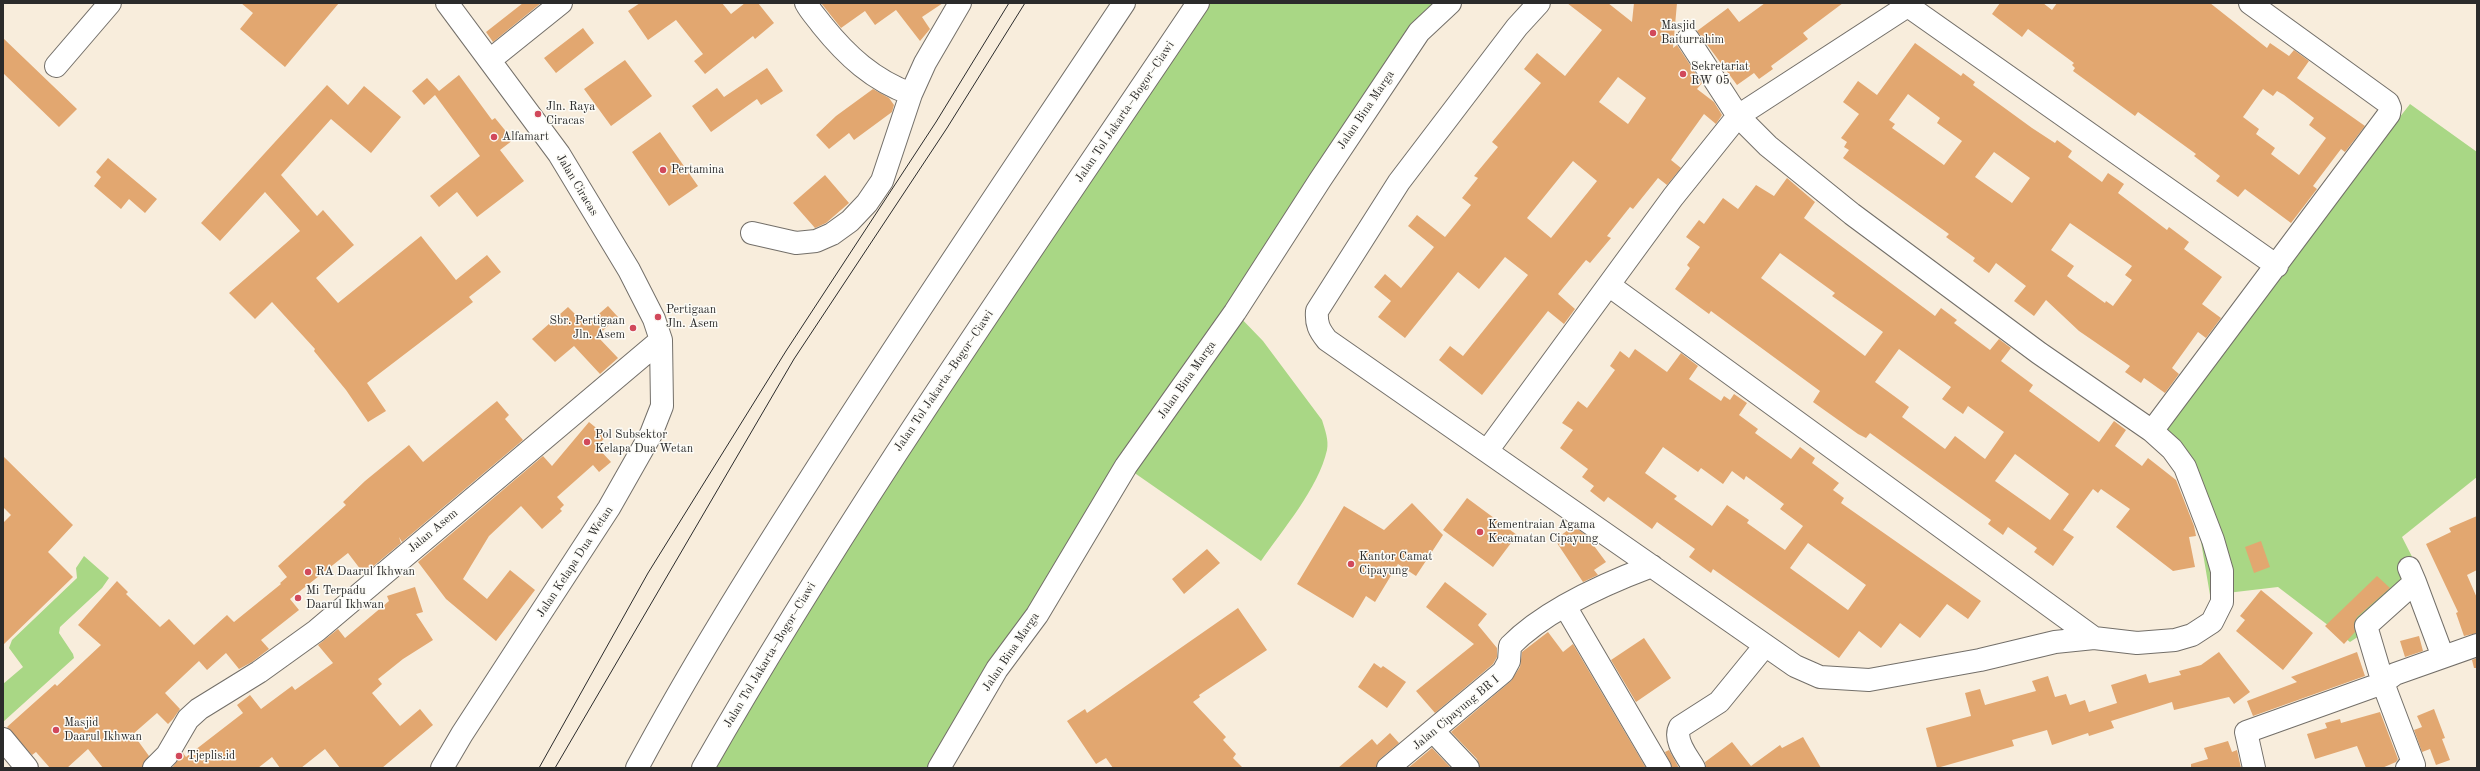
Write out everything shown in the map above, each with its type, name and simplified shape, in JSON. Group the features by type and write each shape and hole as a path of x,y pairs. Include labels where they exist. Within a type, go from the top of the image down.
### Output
{"main road":[{"path":"56,66 110,3"},
{"name":"Jalan Ciracas","path":"447,3 559,154 629,270 654,319 661,340"},
{"path":"490,60 561,3"},
{"path":"806,3 839,46 865,70 889,85 911,94"},
{"path":"752,233 796,243 816,241 832,234 850,221 867,203 882,181 911,94 925,63 960,3"},
{"path":"637,768 663,720 766,549 857,405 1124,3"},
{"name":"Jalan Tol Jakarta–Bogor–Ciawi","path":"704,768 820,571 923,413 1198,3"},
{"name":"Jalan Bina Marga","path":"939,768 998,670 1037,615 1126,466 1235,312 1320,180 1419,32 1450,3"},
{"path":"1538,3 1517,27 1399,182 1317,311 1316,323 1327,340 1487,451 1759,653 1812,689 1819,691 1847,688 1869,680 1980,660 2055,642 2094,638 2137,643 2175,640 2192,635 2212,622 2222,602 2222,571 2213,540 2185,467 2172,449 2152,431 2039,353 1852,214 1768,146 1738,116 1688,40"},
{"path":"2152,431 2277,266 2389,114 2390,108 2388,103 2250,3"},
{"path":"1487,451 1610,286 1673,197 1738,116 1910,4 2277,266"},
{"path":"1610,286 2094,638"},
{"name":"Jalan Asem","path":"154,768 167,755 188,719 199,709 259,672 316,631 661,340"},
{"name":"Jalan Kelapa Dua Wetan","path":"442,768 462,734 610,508 639,457 662,406 661,340"},
{"path":"1645,568 1795,666 1820,677 1869,680"},
{"name":"Jalan Cipayung BR I","path":"1388,768 1434,732 1503,672 1509,661 1510,646 1525,630 1565,606 1645,568"},
{"path":"2407,768 2414,765 2383,683 2366,626 2412,575 2443,657"},
{"path":"1565,606 1660,768"},
{"path":"2254,768 2246,732 2383,683 2395,674 2477,645"},
{"path":"1694,768 1677,738 1677,732 1680,727 1719,702 1759,653"},
{"path":"1434,732 1468,768"},
{"path":"3,739 26,768"}],"green space":[{"path":"1198,3 1450,3 1235,312 1263,341 1322,420 1327,439 1327,450 1316,479 1299,508 1261,561 1126,467 939,768 703,768"},
{"path":"2410,104 2477,152 2477,477 2402,537 2429,590 2350,642 2278,587 2210,595 2197,518 2157,428"},
{"path":"84,556 109,578 102,588 60,627 59,633 73,654 74,658 3,722 3,684 23,667 9,648 12,640 77,578 76,568"}],"building":[{"path":"241,3 339,3 285,67 240,29 253,13"},
{"path":"523,3 541,3 493,42 486,32"},
{"path":"640,3 722,3 731,14 745,3 758,3 774,23 755,39 753,36 705,74 694,61 703,54 676,20 648,40 628,11"},
{"path":"821,3 943,3 922,17 930,29 920,41 896,10 875,25 865,11 841,28"},
{"path":"1567,3 1608,3 1632,22 1634,3 1677,3 1673,48 1677,45 1702,83 1697,89 1714,102 1722,115 1716,124 1704,114 1671,160 1681,168 1667,185 1658,178 1633,209 1630,207 1607,236 1611,238 1590,263 1586,260 1558,294 1575,309 1564,324 1548,311 1482,395 1439,360 1450,346 1463,356 1528,275 1505,257 1479,289 1458,272 1405,338 1378,317 1391,301 1374,287 1385,274 1401,288 1434,247 1408,226 1417,215 1445,237 1471,205 1462,198 1478,178 1474,176 1498,147 1492,142 1541,83 1524,69 1537,53 1565,76 1602,30","holes":["1618,77 1646,98 1628,124 1599,102","1573,161 1597,181 1551,238 1527,218"]},
{"path":"1765,3 1843,3 1803,33 1808,39 1771,66 1773,69 1759,79 1754,73 1737,85 1697,31 1728,8 1739,22"},
{"path":"2000,3 2043,3 2052,10 2057,3 2210,3 2267,48 2270,43 2289,56 2294,50 2309,61 2297,78 2365,126 2345,152 2341,149 2313,186 2317,189 2291,223 2245,189 2238,197 2216,181 2220,176 2194,156 2196,154 2138,112 2135,116 2073,71 2075,68 2072,65 2074,63 2028,29 2022,37 1992,14","holes":["2263,89 2273,96 2277,91 2314,118 2309,125 2326,138 2299,175 2271,154 2275,148 2256,134 2259,129 2243,117"]},
{"path":"583,28 594,43 556,73 544,58"},
{"path":"3,38 77,109 59,127 3,73"},
{"path":"1915,43 1961,76 1963,73 1975,82 1973,85 2032,128 2055,143 2057,140 2072,151 2068,157 2102,182 2108,173 2124,184 2118,193 2167,230 2169,227 2189,242 2184,249 2222,277 2202,304 2221,318 2206,338 2198,332 2172,368 2179,374 2165,393 2144,378 2141,383 2125,372 2130,366 2079,331 2046,300 2034,316 2014,301 2026,286 1996,263 1989,273 1973,261 1975,258 1946,237 1949,234 1843,158 1849,150 1844,147 1847,142 1841,138 1859,114 1843,102 1858,81 1877,95","holes":["1908,94 1940,118 1937,123 1962,141 1944,165 1892,128 1895,124 1889,120","1994,152 2030,178 2012,203 1975,177","2070,223 2132,266 2125,275 2132,280 2113,306 2106,301 2105,303 2067,276 2074,266 2051,250"]},
{"path":"625,60 652,96 611,126 584,89"},
{"path":"767,68 783,91 761,105 757,99 711,132 692,106 717,88 724,97"},
{"path":"459,75 492,120 495,118 513,140 500,150 524,181 477,217 457,192 439,207 430,196 480,156 435,95 424,105 412,91 427,78 439,91"},
{"path":"327,85 348,105 364,86 401,117 371,153 331,119 281,175 317,216 323,210 354,245 316,278 338,303 421,236 456,280 487,255 501,272 469,297 473,302 367,383 386,411 368,422 346,390 314,351 315,349 272,302 255,319 229,293 300,231 265,192 220,241 201,223"},
{"path":"873,89 889,98 894,105 892,112 854,140 849,133 829,149 816,135 836,116"},
{"path":"660,132 698,186 669,206 632,152"},
{"path":"108,158 157,199 145,213 129,199 121,209 94,186 101,177 96,172"},
{"path":"825,175 849,203 826,223 815,228 793,203"},
{"path":"1787,178 1815,202 1804,218 1935,316 1941,308 1957,320 1954,323 1990,350 1999,339 2011,348 2001,361 2033,385 2029,391 2099,442 2114,421 2126,430 2115,446 2142,466 2148,458 2176,480 2194,526 2196,536 2189,537 2195,567 2173,571 2116,527 2130,509 2101,489 2098,493 2093,489 2063,530 2074,537 2053,566 2034,552 2037,548 2008,527 2003,535 1988,524 1991,520 1870,433 1866,438 1858,434 1813,402 1820,391 1711,311 1709,314 1675,289 1690,268 1687,265 1700,247 1686,237 1699,220 1704,224 1723,198 1738,209 1756,185 1774,196","holes":["1780,253 1835,293 1832,296 1883,332 1865,356 1761,278","1899,349 1951,387 1942,399 1963,414 1968,406 2004,432 1985,459 1955,436 1945,449 1902,417 1909,407 1875,382","2015,454 2069,494 2050,520 1995,481"]},
{"path":"608,306 618,317 597,336 618,358 600,374 574,346 555,362 532,339 568,307 586,325"},
{"path":"1635,349 1667,372 1681,353 1698,366 1689,379 1721,401 1724,396 1730,400 1734,394 1747,403 1739,415 1758,429 1755,433 1791,459 1800,447 1815,458 1812,463 1839,483 1833,490 1844,498 1841,503 1981,601 1968,619 1947,604 1920,638 1900,623 1881,648 1859,631 1839,658 1713,569 1711,573 1689,557 1695,549 1657,522 1652,529 1608,497 1604,502 1590,491 1594,486 1582,477 1588,469 1560,448 1573,430 1562,423 1578,401 1587,408 1615,370 1610,366 1620,351 1629,358","holes":["1663,447 1698,472 1701,468 1723,484 1732,471 1744,480 1746,476 1784,504 1780,509 1803,526 1785,550 1747,523 1749,520 1727,505 1712,526 1674,499 1677,496 1645,473","1808,543 1866,585 1848,610 1790,568"]},
{"path":"497,401 509,415 505,419 523,440 402,542 399,537 401,543 364,574 348,553 290,599 299,610 261,640 269,649 252,662 239,669 226,653 207,670 199,661 165,693 180,709 173,719 168,724 157,713 133,734 149,756 142,768 103,768 88,749 67,768 50,768 36,752 32,755 7,727 55,684 57,686 101,645 78,625 117,581 128,592 126,594 160,627 169,619 194,645 227,615 234,622 281,584 280,583 287,577 278,566 346,505 343,502 365,481 409,445 423,462"},
{"path":"589,422 606,436 597,447 611,462 599,472 593,465 557,497 564,505 560,509 562,511 542,529 521,506 489,536 463,579 487,599 510,570 535,590 496,641 446,599 418,562 543,456 552,466"},
{"path":"3,456 73,525 48,552 73,577 3,645 3,523 11,515 3,507"},
{"name":"Kementraian Agama Kecamatan Cipayung","path":"1467,498 1517,535 1493,567 1443,530"},
{"name":"Kantor Camat Cipayung","path":"1412,503 1443,535 1416,576 1398,564 1375,602 1366,596 1353,618 1297,584 1344,506 1384,530"},
{"path":"2477,516 2477,570 2467,575 2477,598 2477,633 2464,636 2456,613 2458,612 2426,544 2451,532 2449,528"},
{"path":"1573,526 1586,535 1606,562 1594,570 1598,575 1583,582 1555,540"},
{"path":"2261,541 2270,567 2254,573 2245,547"},
{"path":"1207,549 1220,563 1184,594 1172,579"},
{"path":"2377,576 2390,588 2357,617 2354,623 2355,632 2344,644 2325,626"},
{"path":"1445,582 1487,614 1478,625 1497,648 1497,657 1493,664 1435,713 1416,691 1474,644 1426,607"},
{"path":"415,587 423,612 416,614 433,640 403,659 378,679 382,684 372,693 400,726 420,709 433,725 382,768 340,768 325,749 301,768 280,768 272,757 258,768 172,768 183,753 186,757 243,713 237,705 250,695 261,709 292,686 295,690 333,663 318,645 338,629 345,638 389,601 387,596"},
{"path":"2261,590 2313,633 2283,670 2236,631 2245,620 2240,616"},
{"path":"1238,608 1267,650 1199,695 1200,697 1193,702 1226,737 1223,740 1236,754 1233,758 1243,768 1113,768 1106,758 1096,764 1067,721 1085,709 1087,713"},
{"path":"1548,632 1563,652 1573,644 1646,768 1480,768 1477,759 1451,732 1511,681 1520,667 1522,652"},
{"path":"2419,636 2423,651 2405,657 2400,641"},
{"path":"1644,638 1671,678 1636,702 1611,660"},
{"path":"2219,652 2250,692 2234,704 2229,697 2174,710 2172,702 2111,721 2114,728 2089,736 2088,733 2052,745 2047,730 2012,740 2014,746 1937,768 1926,728 1971,716 1965,693 1980,689 1985,705 2036,691 2032,681 2048,676 2055,697 2066,694 2070,705 2085,700 2089,712 2117,703 2111,685 2146,674 2149,683 2181,675 2179,671 2201,665"},
{"path":"2357,652 2365,676 2253,716 2247,701 2297,682 2291,677"},
{"path":"2477,658 2477,668 2474,668 2472,660"},
{"path":"1374,663 1381,668 1383,666 1406,682 1387,708 1358,687"},
{"path":"2434,709 2445,738 2442,739 2450,760 2436,765 2430,749 2422,752 2414,730 2422,727 2417,716"},
{"path":"2380,712 2398,759 2396,762 2382,768 2366,768 2357,746 2315,759 2307,734 2327,728 2325,723 2340,719 2341,723"},
{"path":"1390,733 1399,743 1380,759 1376,768 1338,768 1372,739 1377,745"},
{"path":"1803,737 1821,768 1706,768 1705,762 1732,742 1751,766 1780,745 1782,748"},
{"path":"2228,741 2232,752 2237,750 2241,768 2191,768 2191,764 2208,759 2204,748"},
{"path":"1432,748 1451,768 1408,768"},
{"path":"1669,750 1679,768 1672,768 1665,752"}],"tram line":[{"path":"539,768 648,573 786,351 936,122 1009,3"},
{"path":"555,768 794,359 947,128 1025,3"}],"place":[{"name":"Masjid Baiturrahim","path":"1653,33"},
{"name":"Sekretariat RW 05","path":"1683,74"},
{"name":"Jln. Raya Ciracas","path":"538,114"},
{"name":"Alfamart","path":"494,137"},
{"name":"Pertamina","path":"663,170"},
{"name":"Pertigaan Jln. Asem","path":"658,317"},
{"name":"Sbr. Pertigaan Jln. Asem","path":"633,328"},
{"name":"Pol Subsektor Kelapa Dua Wetan","path":"587,442"},
{"name":"Kementraian Agama Kecamatan Cipayung","path":"1480,532"},
{"name":"Kantor Camat Cipayung","path":"1351,564"},
{"name":"RA Daarul Ikhwan","path":"308,572"},
{"name":"Mi Terpadu Daarul Ikhwan","path":"298,598"},
{"name":"Masjid Daarul Ikhwan","path":"56,730"},
{"name":"Tjeplis.id","path":"179,756"}]}
